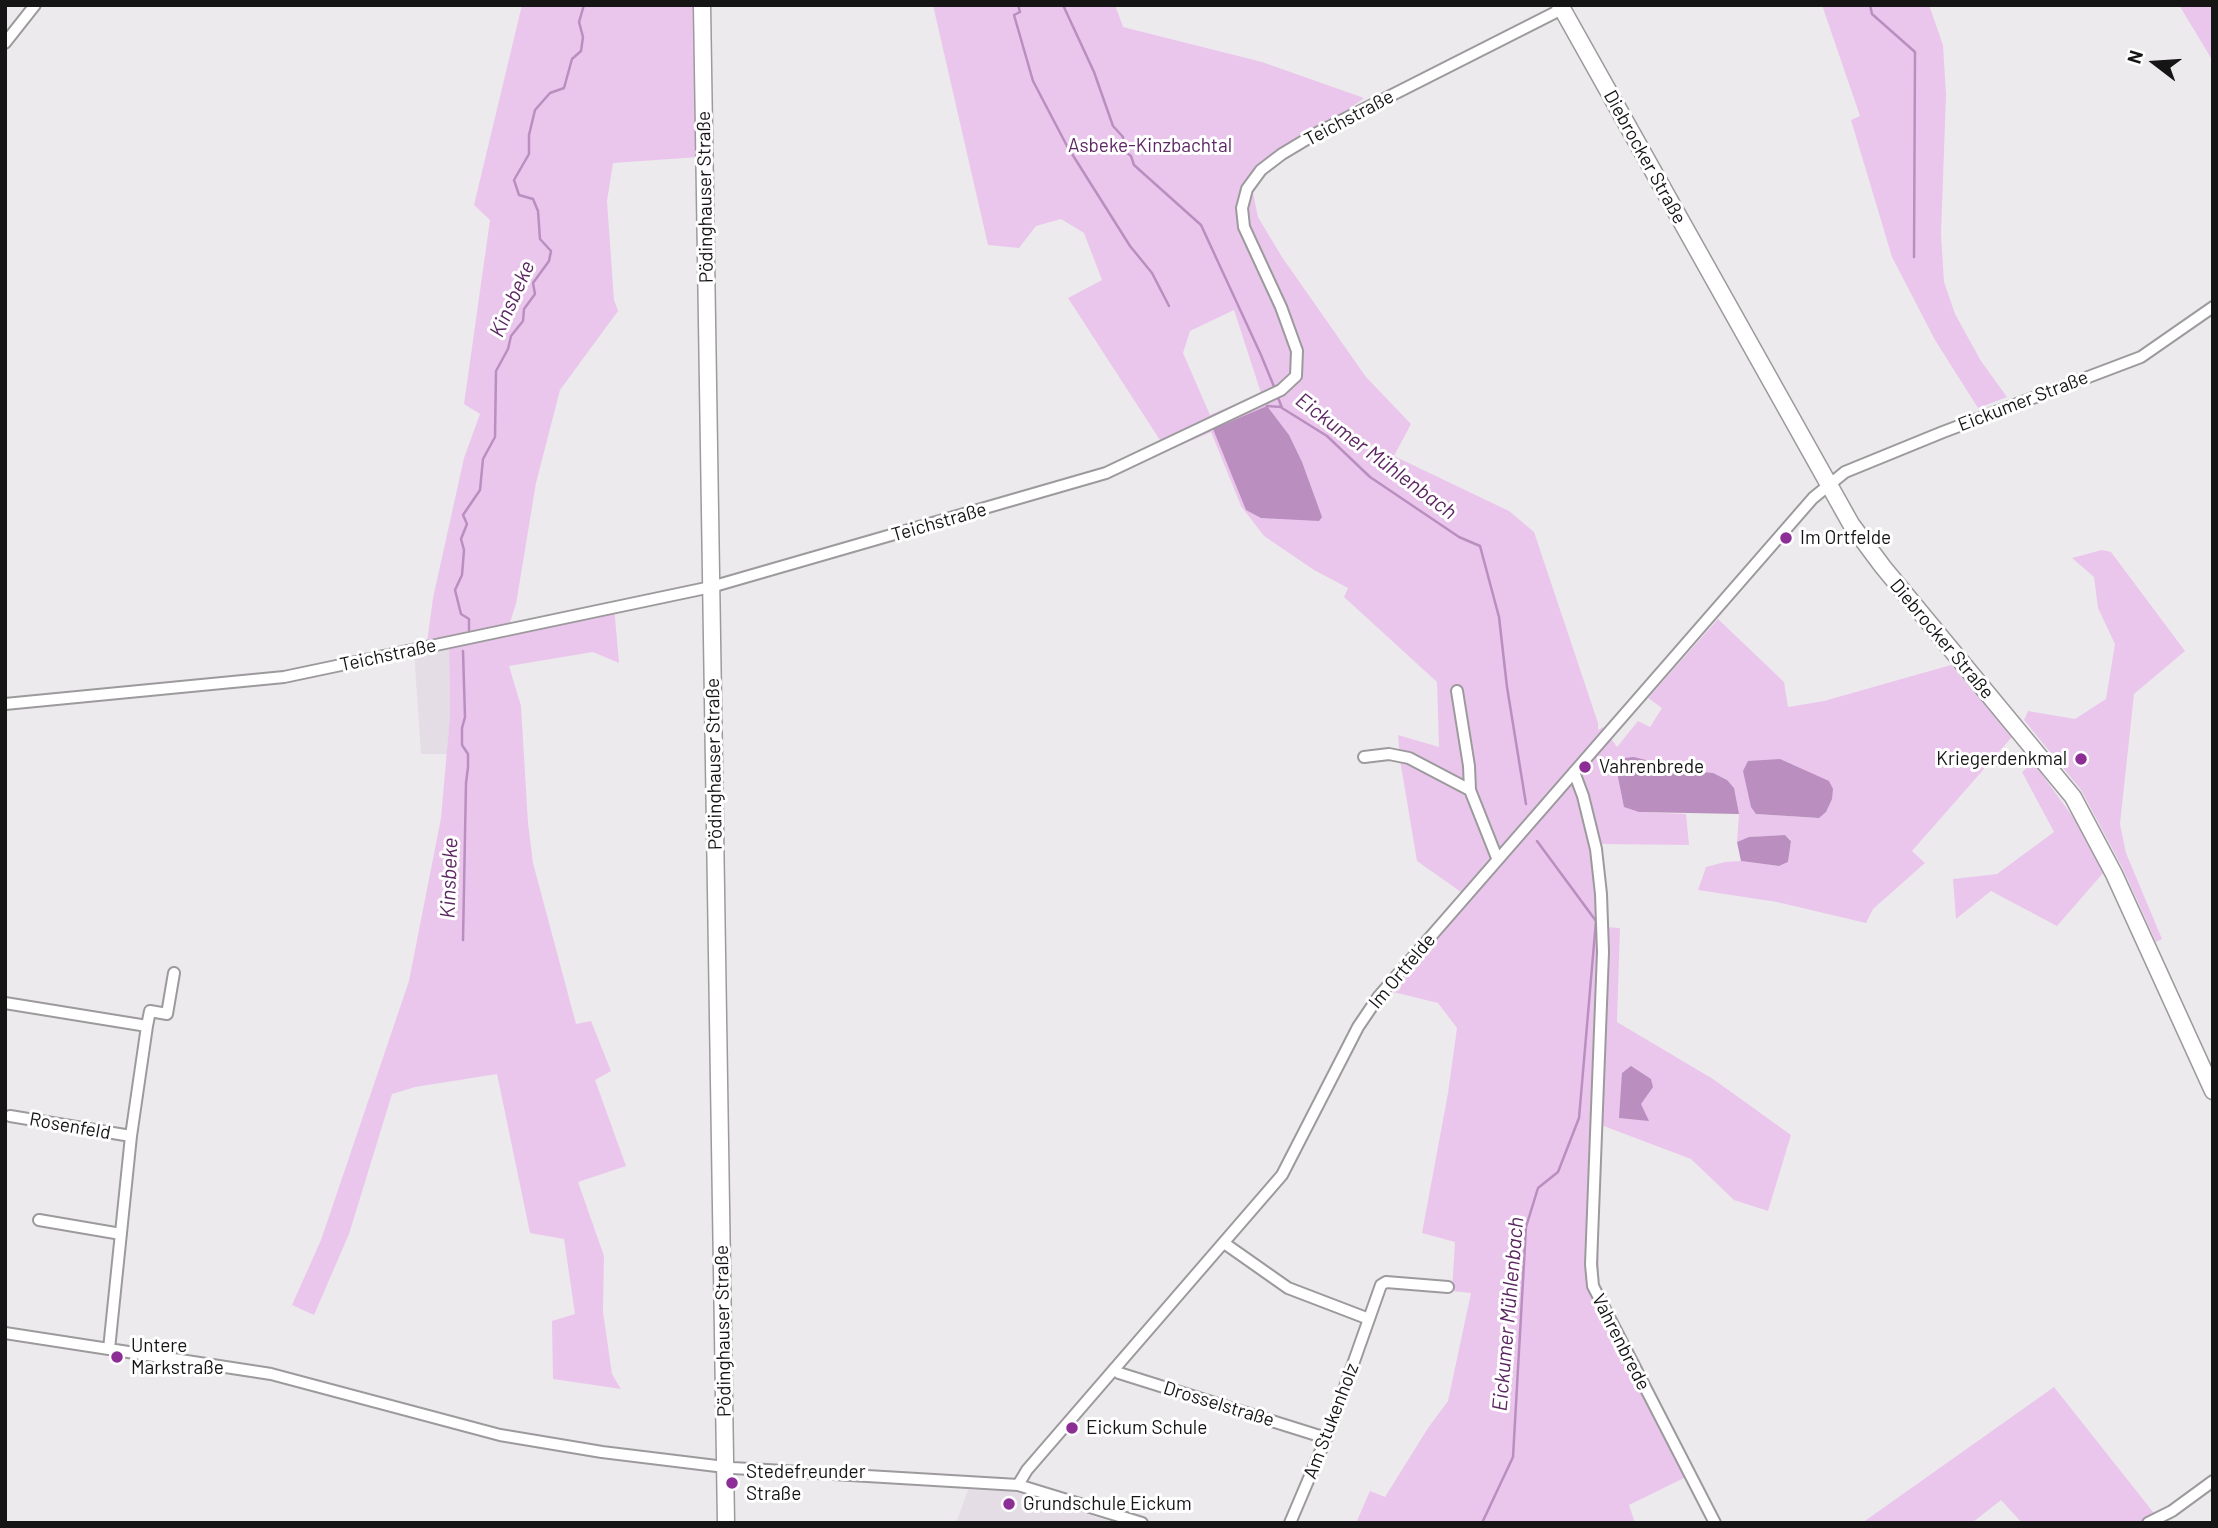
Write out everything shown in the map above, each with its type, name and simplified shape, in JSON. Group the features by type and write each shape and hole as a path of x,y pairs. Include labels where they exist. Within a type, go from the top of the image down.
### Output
{"street":[{"path":"5,43 36,5"},
{"name":"Pödinghauser Straße","path":"702,5 726,1523"},
{"name":"Teichstraße","path":"5,704 284,677 711,587 1106,473 1269,396 1284,388 1296,376 1297,351 1281,307 1244,228 1242,208 1247,189 1261,170 1317,133 1561,7"},
{"name":"Diebrocker Straße","path":"1561,7 1850,524 2073,797 2119,885 2213,1091"},
{"name":"Eickumer Straße","path":"1828,486 1845,472 2141,357 2213,307"},
{"name":"Im Ortfelde","path":"1018,1485 1027,1470 1287,1168 1344,1052 1368,1010 1497,858 1813,498 1828,486"},
{"path":"1457,691 1469,766 1470,790 1497,858"},
{"path":"1364,757 1389,754 1409,758 1470,790"},
{"name":"Vahrenbrede","path":"1574,772 1596,849 1604,952 1591,1264 1593,1286 1715,1523"},
{"path":"109,1349 131,1136 150,1011 167,1014 174,973"},
{"path":"5,1003 148,1026"},
{"name":"Rosenfeld","path":"10,1116 131,1136"},
{"path":"39,1220 121,1234"},
{"path":"1224,1243 1288,1288 1369,1319"},
{"name":"Am Stukenholz","path":"1290,1523 1326,1438 1381,1284 1386,1282 1448,1287"},
{"path":"5,1333 271,1374 500,1435 601,1452 793,1473 1018,1485 1142,1523"},
{"name":"Drosselstraße","path":"1114,1369 1119,1373 1326,1438"},
{"path":"2148,1523 2172,1511 2213,1481"}],"shaded area":[{"path":"1267,406 1289,435 1302,462 1322,517 1319,521 1261,518 1246,510 1213,429"},
{"path":"449,644 450,716 447,754 421,754 414,652"},
{"path":"1634,757 1687,770 1713,773 1727,780 1734,788 1739,814 1639,812 1624,807 1618,777 1624,758"},
{"path":"1780,759 1829,781 1833,789 1832,799 1826,812 1819,818 1756,814 1751,807 1743,771 1748,761"},
{"path":"1785,835 1791,841 1788,862 1779,866 1741,861 1737,842 1749,837"},
{"path":"1631,1066 1651,1079 1653,1087 1641,1104 1649,1121 1619,1118 1622,1073"},
{"name":"Grundschule Eickum","path":"968,1490 1011,1491 1116,1523 956,1523"}],"green space":[{"path":"522,5 709,5 699,157 613,163 607,201 614,300 618,311 560,390 536,483 516,604 508,628 614,606 619,663 593,652 509,666 521,706 533,863 576,1024 591,1021 611,1071 595,1080 626,1166 578,1182 604,1256 603,1312 612,1374 621,1389 553,1379 552,1321 575,1314 564,1239 530,1233 497,1074 415,1087 392,1094 349,1234 314,1315 292,1305 321,1240 409,981 441,818 450,716 449,645 426,650 433,598 464,458 480,414 464,404 490,220 474,205"},
{"name":"Asbeke-Kinzbachtal","path":"933,5 1115,5 1123,27 1262,62 1364,98 1264,171 1253,193 1258,217 1282,257 1366,377 1411,424 1394,456 1509,511 1534,532 1598,723 1598,730 1603,727 1617,747 1638,721 1650,727 1662,708 1648,698 1718,619 1784,682 1788,707 1824,701 1951,665 2012,737 1912,851 1925,863 1873,909 1866,923 1777,902 1698,890 1706,867 1741,861 1779,866 1788,862 1791,840 1785,835 1750,837 1737,842 1739,814 1713,773 1687,770 1634,757 1639,812 1686,814 1689,845 1602,844 1605,927 1620,928 1617,1022 1713,1079 1791,1135 1768,1211 1734,1200 1691,1159 1601,1125 1598,1196 1599,1287 1603,1298 1618,1319 1615,1327 1688,1476 1629,1505 1635,1523 1356,1523 1370,1491 1385,1497 1448,1401 1471,1293 1452,1291 1455,1242 1422,1233 1457,1028 1438,1003 1393,992 1471,899 1417,861 1400,760 1398,735 1439,747 1437,682 1344,597 1348,588 1314,570 1264,536 1241,506 1211,432 1167,451 1068,298 1102,280 1084,233 1061,219 1036,226 1019,248 988,245","holes":["1234,310 1261,393 1210,415 1183,353 1190,331","1826,812 1818,818 1756,814"]},
{"path":"1822,5 1929,5 1943,45 1946,95 1941,234 1944,282 1955,314 1981,361 2007,397 1978,408 1935,340 1892,257 1851,120 1860,116"},
{"path":"2179,5 2213,5 2213,60 2211,58"},
{"path":"2102,550 2111,552 2185,651 2134,694 2120,824 2126,853 2162,939 2156,942 2123,869 2081,790 2024,720 2028,711 2075,719 2106,699 2115,644 2098,608 2094,577 2072,558"},
{"path":"2033,762 2078,824 2104,872 2057,926 1991,891 1956,919 1953,879 1997,874 2054,832 2022,772"},
{"path":"2054,1387 2157,1517 2144,1523 2022,1523 2001,1500 1972,1523 1862,1523"}],"waterway":[{"name":"Kinsbeke","path":"469,630 469,619 461,614 455,590 462,575 464,550 461,539 467,524 463,515 480,490 483,459 495,437 496,371 508,349 511,336 523,321 524,309 535,294 533,283 549,261 551,251 540,239 538,211 533,199 519,195 514,180 529,154 529,135 535,110 550,93 564,88 572,59 581,51 583,37 579,22 584,5"},
{"path":"1018,5 1020,12 1014,15 1033,81 1067,146 1130,246 1152,273 1169,306"},
{"name":"Eickumer Mühlenbach","path":"1063,5 1094,72 1113,126 1123,137 1124,151 1131,156 1134,165 1201,225 1275,389"},
{"path":"1870,5 1872,14 1915,52 1914,257"},
{"name":"Eickumer Mühlenbach","path":"1277,395 1282,408 1327,436 1370,477 1459,537 1480,546 1499,617 1526,804"},
{"path":"1267,406 1281,407"},
{"name":"Kinsbeke","path":"463,651 465,717 462,745 468,754 463,940"},
{"name":"Eickumer Mühlenbach","path":"1482,1523 1513,1457 1526,1227 1538,1188 1558,1172 1579,1118 1596,921 1537,841"}],"place":[{"name":"Im Ortfelde","path":"1786,538"},
{"name":"Kriegerdenkmal","path":"2081,759"},
{"name":"Vahrenbrede","path":"1585,767"},
{"name":"Untere Markstraße","path":"117,1357"},
{"name":"Eickum Schule","path":"1072,1428"},
{"name":"Stedefreunder Straße","path":"732,1483"},
{"name":"Grundschule Eickum","path":"1009,1504"}]}
